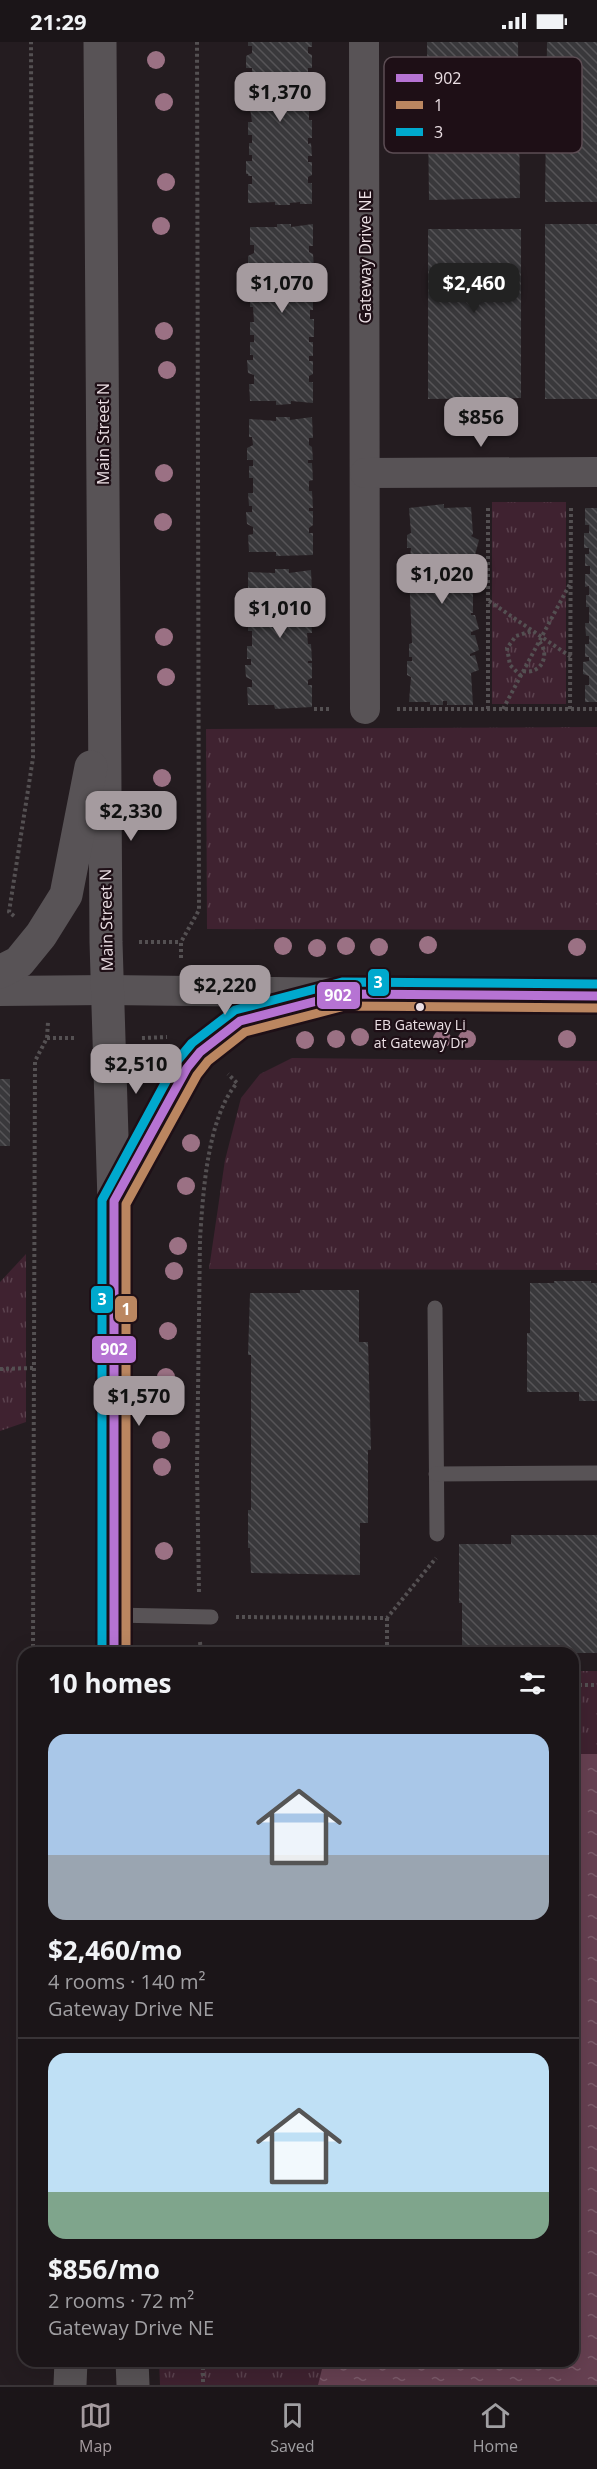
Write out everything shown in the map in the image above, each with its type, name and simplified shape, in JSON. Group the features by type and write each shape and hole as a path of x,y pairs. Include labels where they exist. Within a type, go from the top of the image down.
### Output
{"street":[{"name":"Main Street N","path":"100,42 107,990 114,1201 114,1647"},
{"name":"Gateway Drive NE","path":"364,42 365,709"},
{"path":"365,473 597,472"},
{"path":"0,972 19,962 41,935 66,895 105,694"},
{"path":"0,991 107,990 597,996"},
{"path":"114,1201 187,1068 200,1052 240,1022 344,994"},
{"path":"70,2385 71,2367"},
{"path":"132,2367 133,2385"}],"lane":[{"path":"435,1308 437,1534"},
{"path":"436,1474 597,1473"},
{"path":"114,1615 205,1617"}],"path":[{"path":"9,912 33,758 31,42"},
{"path":"181,942 199,910 198,42"},
{"path":"488,499 488,709"},
{"path":"570,709 572,499"},
{"path":"503,709 571,581"},
{"path":"488,600 533,631 540,639 571,657"},
{"path":"521,676 510,665 507,648 516,636 533,631"},
{"path":"523,671 534,670 542,664 545,655 540,639"},
{"path":"314,709 597,709"},
{"path":"33,1647 35,1061 47,1038"},
{"path":"202,1647 205,1617 197,1470 200,1239 203,1202 214,1135 226,1095 237,1083"},
{"path":"0,1369 33,1368"},
{"path":"387,1647 387,1618 436,1560 437,1534"},
{"path":"205,1617 387,1618"},
{"path":"579,1685 597,1685"},
{"path":"203,2367 203,2385"}],"green space":[{"path":"492,502 566,502 566,704 492,704"},
{"path":"597,727 597,930 207,929 206,729"},
{"path":"292,1058 597,1061 597,1270 209,1269 225,1160 241,1098 260,1074"},
{"path":"26,1254 26,1422 0,1431 0,1282"},
{"path":"579,1671 597,1671 597,2385 160,2385 159,2367 579,2367"}],"water":[{"path":"579,1754 597,1754 597,2385 318,2385 322,2367 579,2367"}],"building":[{"path":"248,42 312,42 312,47 308,47 308,53 312,55 312,68 308,68 308,74 311,74 311,87 308,87 308,92 312,92 312,111 309,111 309,120 312,120 312,138 308,138 308,144 311,143 312,156 308,156 308,162 312,162 312,175 308,177 308,183 312,183 312,204 300,204 300,202 290,203 290,205 275,205 275,202 248,203 248,184 252,184 252,176 246,174 246,161 252,161 252,155 249,155 252,135 248,135 248,122 252,122 248,94 252,94 252,87 249,87 249,74 252,74 252,68 246,68 246,56 252,53 252,46 248,46"},
{"path":"427,42 518,42 518,57 427,57"},
{"path":"547,42 597,42 597,202 545,202 546,153 582,153 582,57 547,57"},
{"path":"428,153 519,153 520,198 429,200"},
{"path":"277,224 291,224 291,227 313,224 313,246 309,246 309,252 313,254 314,268 309,268 309,273 312,272 312,286 309,286 309,291 313,291 313,310 310,310 310,319 314,319 314,337 309,337 309,342 313,342 313,356 309,356 309,361 313,361 313,374 309,376 309,382 313,382 313,403 291,401 291,404 276,405 276,401 250,401 249,384 254,384 254,375 248,373 247,360 253,360 253,355 250,355 250,342 254,342 254,335 250,335 250,322 254,322 253,307 250,307 250,294 254,293 254,286 250,286 250,273 253,273 253,267 248,267 248,256 254,253 254,245 250,245 250,227 277,227"},
{"path":"545,224 597,224 597,399 545,399"},
{"path":"428,229 521,229 521,398 428,399"},
{"path":"276,417 290,417 290,420 312,417 313,438 309,438 309,445 312,447 313,460 308,460 308,463 312,463 313,480 309,481 313,508 309,508 309,511 313,511 313,525 309,528 309,533 313,533 313,555 276,556 276,552 249,552 248,535 253,534 253,527 247,524 246,512 252,512 248,493 253,493 253,478 249,478 249,466 253,466 253,460 247,460 247,448 253,445 252,437 249,437 249,419 276,421"},
{"path":"444,504 444,508 471,507 473,534 471,536 479,540 475,555 471,555 471,558 479,561 475,576 471,576 473,578 473,613 471,615 475,615 479,629 471,632 471,635 475,635 479,650 470,654 470,656 475,655 479,670 471,673 473,705 447,705 447,701 443,701 443,705 430,705 430,702 409,702 411,677 407,675 407,661 412,661 412,657 409,657 409,644 412,643 409,574 412,574 412,567 409,567 411,548 407,548 407,535 411,533 409,508"},
{"path":"585,508 597,508 597,702 585,702 585,685 589,685 589,676 583,674 583,662 589,661 589,657 585,657 585,644 589,644 585,623 589,623 586,595 589,595 589,586 585,587 585,574 590,574 590,566 585,566 585,554 589,554 589,548 584,548 584,533 589,533 589,525 585,525"},
{"path":"275,569 289,569 289,573 311,570 312,591 307,591 308,598 311,599 312,613 307,613 307,616 311,616 312,633 307,633 308,644 311,644 312,661 308,663 312,663 312,678 308,680 308,685 312,685 312,707 275,709 274,705 248,705 247,687 252,687 252,680 246,677 245,665 251,665 251,659 247,659 247,646 252,646 252,631 248,631 248,618 252,618 251,613 246,613 245,601 251,598 251,589 248,590 248,572 275,573"},
{"path":"0,1079 10,1079 10,1146 0,1146"},
{"path":"554,1281 597,1283 597,1401 579,1401 579,1392 527,1392 530,1283 554,1283"},
{"path":"300,1290 359,1290 359,1342 368,1342 371,1450 368,1450 368,1523 360,1523 360,1575 251,1573 250,1548 248,1548 248,1510 251,1510 251,1355 248,1355 250,1293 300,1293"},
{"path":"511,1535 597,1535 597,1653 579,1653 579,1647 462,1647 459,1544 511,1544"}],"transit line":[{"name":"3","path":"102,1647 102,1200 177,1061 192,1043 235,1010 342,982 597,984"},
{"name":"902","path":"114,1647 114,1201 187,1068 200,1052 240,1021 344,994 597,996"},
{"name":"1","path":"126,1647 126,1204 197,1075 208,1061 245,1032 345,1006 597,1008"}],"place":[{"name":"EB Gateway Li at Gateway Dr","path":"420,1007"}]}
